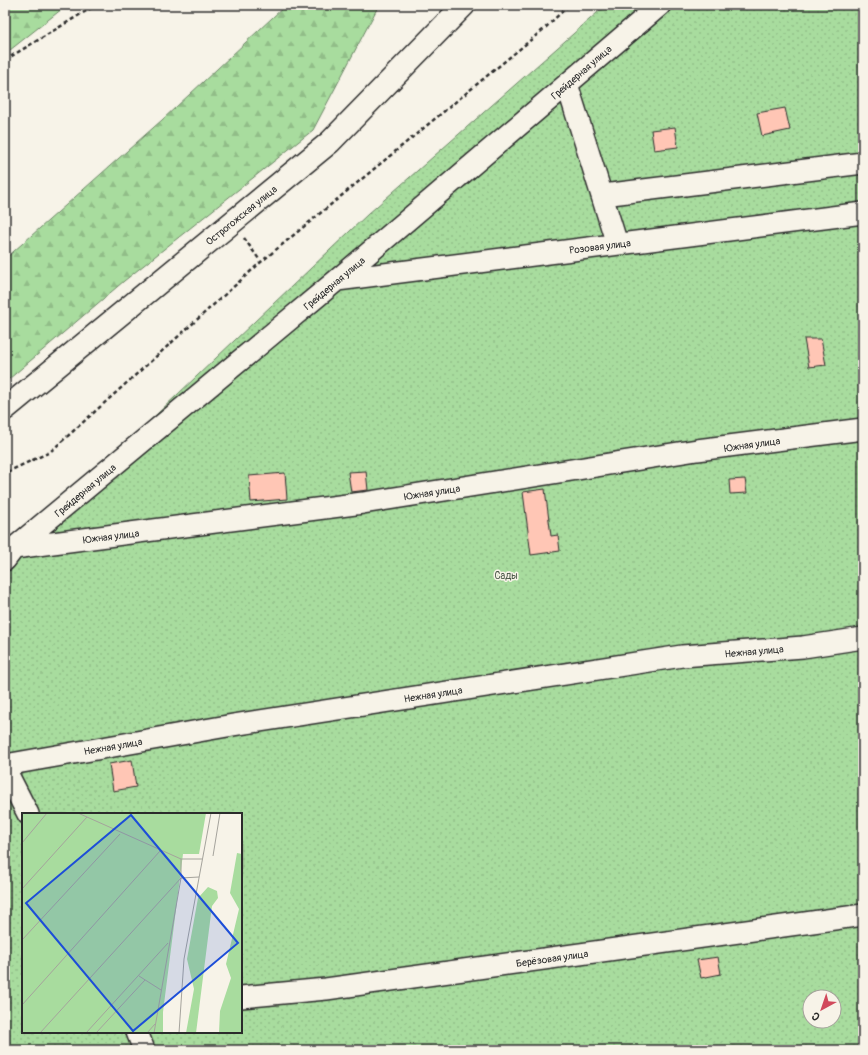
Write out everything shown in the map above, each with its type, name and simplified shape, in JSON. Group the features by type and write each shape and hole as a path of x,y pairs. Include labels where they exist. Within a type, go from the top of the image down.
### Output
{"street":[{"name":"Острогожская улица","path":"5,409 330,142 464,5"},
{"name":"Грейдерная улица","path":"8,550 337,280 660,5"},
{"path":"567,84 603,195 617,244"},
{"path":"603,195 863,163"},
{"name":"Розовая улица","path":"337,280 863,213"},
{"name":"Южная улица","path":"8,550 363,503 697,450 863,429"},
{"name":"Нежная улица","path":"5,765 233,725 682,656 803,647 863,638"},
{"path":"5,770 27,813"},
{"name":"Берёзовая улица","path":"242,997 334,988 863,915"},
{"path":"137,1033 144,1050"}],"path":[{"path":"5,60 96,5"},
{"path":"8,472 50,452 261,262 537,34 569,5"},
{"path":"232,222 261,262"}],"green space":[{"path":"5,5 67,5 5,54"},
{"path":"286,5 379,5 313,130 124,281 9,379 5,380 5,259 162,120"},
{"name":"Сады","path":"606,5 863,5 863,1050 5,1050 5,558 368,214"}],"building":[{"path":"785,108 790,130 762,136 757,113"},
{"path":"675,127 678,147 654,150 651,130"},
{"path":"804,339 821,339 826,365 809,367"},
{"path":"366,471 368,490 351,492 348,472"},
{"path":"285,473 287,499 251,502 249,476"},
{"path":"745,479 747,493 730,494 729,480"},
{"path":"545,489 551,536 558,535 560,551 531,555 523,492"},
{"path":"132,760 136,787 113,791 109,764"},
{"path":"718,957 721,974 701,978 697,960"}]}
